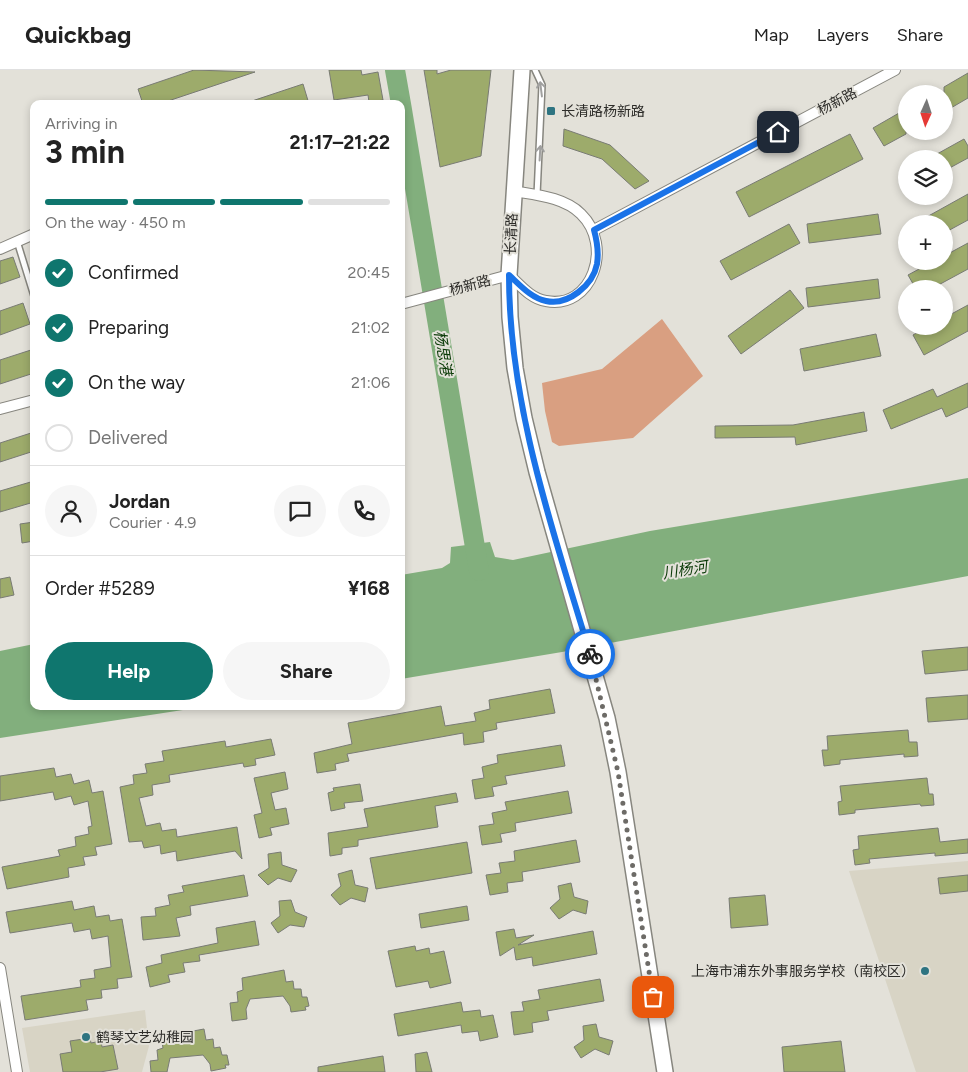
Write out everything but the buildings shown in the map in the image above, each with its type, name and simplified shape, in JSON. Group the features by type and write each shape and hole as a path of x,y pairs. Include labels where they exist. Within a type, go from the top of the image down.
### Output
{"main road":[{"name":"长清路","path":"522,70 509,275 510,317 524,418 537,472 593,664 618,772 665,1072"}],"street":[{"name":"杨新路","path":"405,302 509,275 532,296 547,302 563,300 578,293 589,282 597,265 598,246 594,230 894,70"},
{"path":"513,191 567,204 581,214 594,230"},
{"path":"0,249 30,236"},
{"path":"0,409 30,401"},
{"path":"0,968 17,1072"}],"lane":[{"path":"535,70 542,85 537,196"},
{"path":"17,241 30,283"}],"shaded area":[{"path":"662,319 703,376 633,438 559,446 552,442 545,411 542,383 602,369"},
{"name":"上海市浦东外事服务学校（南校区）","path":"968,861 968,1072 916,1072 849,871"},
{"name":"鹤琴文艺幼稚园","path":"145,1010 149,1046 142,1072 30,1072 22,1028"}],"water":[{"name":"川杨河","path":"968,478 968,576 562,652 405,678 405,574 442,568 450,563 451,547 490,542 495,557 513,560 650,531"},
{"path":"30,645 30,710 183,710 0,738 0,651"}],"waterway":[{"name":"杨思港","path":"395,70 400,100"},
{"name":"杨思港","path":"405,128 479,571"}],"way so far":[{"path":"590,654 607,718 618,772 653,997"}],"place":[{"name":"长清路杨新路","path":"551,111"},
{"name":"上海市浦东外事服务学校（南校区）","path":"925,971"},
{"name":"鹤琴文艺幼稚园","path":"86,1037"}],"route":[{"path":"590,654 537,472 524,418 515,368 510,317 509,275 532,296 547,302 563,300 578,293 589,282 597,265 598,246 594,230 778,132"}]}
